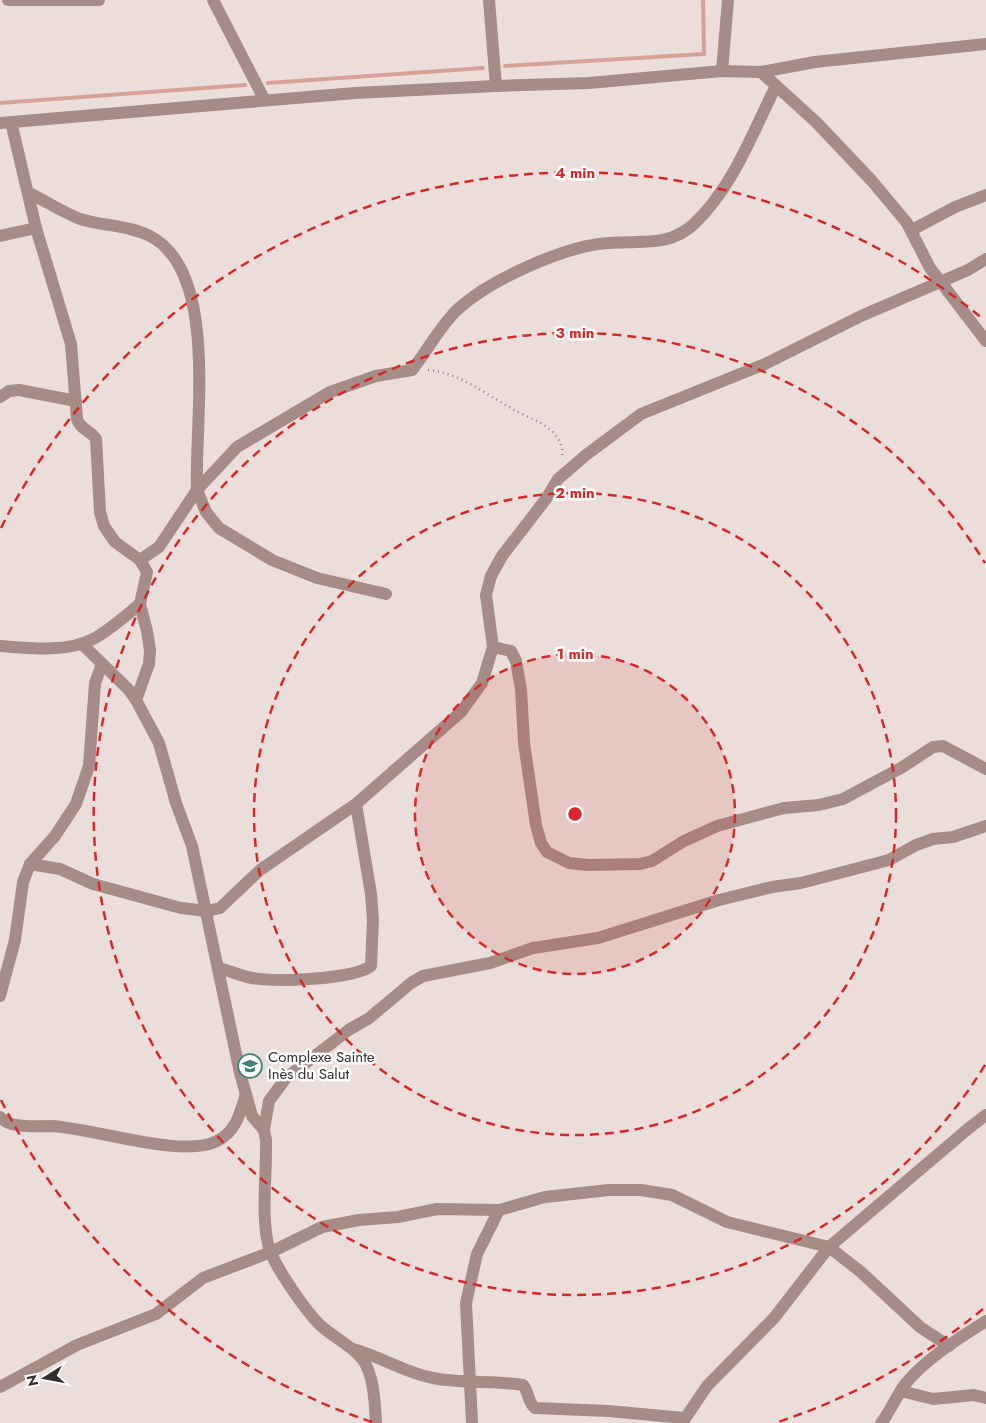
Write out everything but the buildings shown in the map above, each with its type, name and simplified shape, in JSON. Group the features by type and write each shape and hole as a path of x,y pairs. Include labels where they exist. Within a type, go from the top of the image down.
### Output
{"street":[{"path":"8,0 99,0"},
{"path":"213,0 264,99"},
{"path":"489,0 496,86"},
{"path":"722,71 728,0"},
{"path":"136,700 149,664 150,650 140,604 147,572 140,560 115,542 104,526 100,512 96,439 79,425 71,344 36,228 29,193 5,122 264,99 496,86 590,83 722,71 760,72 825,61 986,44"},
{"path":"760,72 775,88 842,148 912,230 930,268 986,341"},
{"path":"140,560 158,547 196,490 237,447 330,392 376,376 412,370 441,327 458,309 489,285 518,270 585,246 608,242 653,243 677,235 694,224 727,185 775,88"},
{"path":"29,193 80,218 150,236 172,255 186,279 194,306 198,337 196,490 206,512 219,528 272,560 317,578 386,594"},
{"path":"912,230 955,207 986,194"},
{"path":"0,236 36,228"},
{"path":"30,864 60,869 93,884 181,908 207,910 220,908 260,870 356,804 461,712 482,683 493,647 486,595 490,576 502,556 546,499 558,479 641,414 764,364 861,316 986,260"},
{"path":"0,397 9,391 19,390 76,401"},
{"path":"0,646 61,647 82,644 106,631 140,604"},
{"path":"82,644 129,690 159,743 176,803 192,846 246,1094 252,1116 264,1130"},
{"path":"493,647 511,651 516,662 521,689 527,770 541,843 547,852 569,863 588,866 640,864 652,861 684,841 717,826 784,808 819,805 843,798 886,777 933,747 943,746 986,769"},
{"path":"0,996 15,940 23,882 30,864 55,836 76,804 89,766 92,714 96,683 102,664"},
{"path":"219,968 250,978 274,981 343,974 362,971 371,966 373,960 371,894 356,804"},
{"path":"376,1423 370,1378 364,1361 352,1349 318,1324 304,1306 271,1252 266,1228 266,1140 264,1130 269,1102 286,1078 343,1034 368,1019 423,976 490,963 533,948 598,938 719,900 772,887 801,883 889,860 916,845 932,839 953,837 986,826"},
{"path":"0,1118 9,1124 66,1127 172,1147 196,1147 216,1142 231,1131 239,1118 246,1094"},
{"path":"352,1349 371,1353 432,1378 469,1383 523,1385 528,1392 531,1405 536,1408 609,1411 683,1421 707,1386 774,1318 829,1247 969,1128 986,1116"},
{"path":"0,1387 77,1345 156,1314 202,1278 271,1252 322,1227 359,1220 398,1217 437,1209 499,1210 545,1197 609,1190 641,1190 672,1195 727,1222 829,1247 861,1272 920,1327 949,1346"},
{"path":"472,1423 466,1303 477,1254 499,1210"},
{"path":"881,1423 901,1390 919,1370 949,1346 986,1321"},
{"path":"901,1390 939,1400 974,1395 986,1398"}],"path":[{"path":"412,370 431,370 454,376 519,413 537,419 558,439 563,450 558,479"}],"waterway":[{"path":"505,66 704,54 703,0"},
{"path":"268,83 483,68"},
{"path":"0,103 245,85"}],"place":[{"name":"Complexe Sainte Inès du Salut","path":"250,1066"}]}
